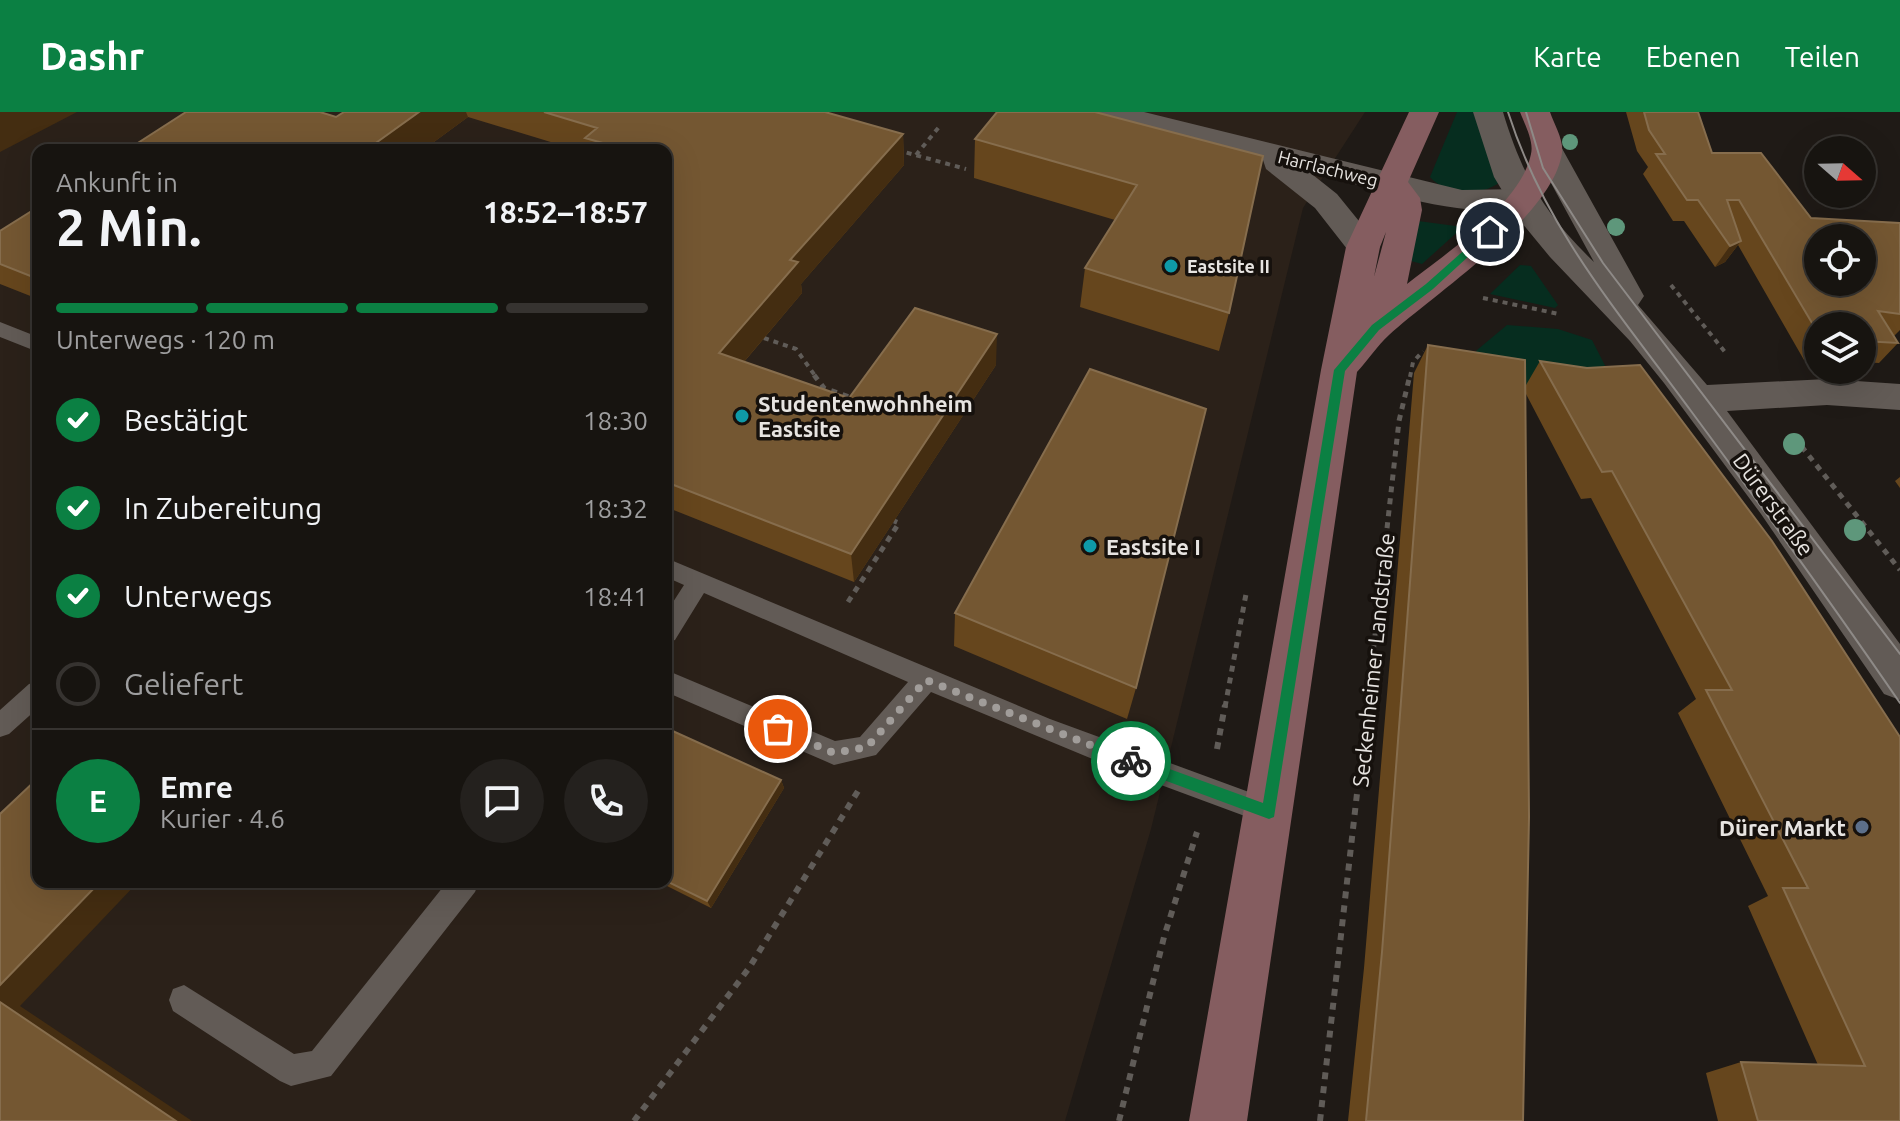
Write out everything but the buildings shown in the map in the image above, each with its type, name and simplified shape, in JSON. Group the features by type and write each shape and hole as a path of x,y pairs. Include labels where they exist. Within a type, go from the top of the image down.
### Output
{"main road":[{"path":"1218,1121 1339,370 1363,247 1424,112"},
{"path":"1339,370 1376,327 1429,287 1490,232 1536,184 1548,150 1535,112"},
{"path":"1376,327 1394,269 1406,210 1404,198 1391,184"}],"street":[{"name":"Harrlachweg","path":"1108,112 1462,200 1521,199"},
{"name":"Dürerstraße","path":"1488,112 1500,152 1521,199 1581,270 1643,331 1900,680"},
{"name":"Dürerstraße","path":"1548,150 1612,264 1643,331"},
{"name":"Harrlachweg","path":"1266,153 1326,201 1363,247"},
{"path":"1695,399 1827,392 1900,397"}],"lane":[{"path":"0,329 32,342"},
{"path":"672,570 926,680 1209,793 1269,812"},
{"path":"672,624 699,581"},
{"path":"672,684 834,753 867,747 926,680"},
{"path":"0,726 32,697"},
{"path":"184,1000 291,1070 320,1065 460,888"}],"path":[{"path":"916,155 939,127"},
{"path":"888,147 966,169"},
{"path":"1667,279 1900,570"},
{"path":"764,338 796,349 824,388 858,400"},
{"name":"Seckenheimer Landstraße","path":"1320,1121 1399,421 1413,362 1433,338"},
{"path":"852,596 899,523 894,521"},
{"path":"1119,1121 1164,937 1209,793 1249,581"},
{"path":"634,1121 749,968 863,783 867,747"}],"shaded area":[{"path":"0,112 1365,112 1303,208 1151,829 1065,1121 0,1121"}],"green space":[{"path":"1457,112 1478,112 1503,179 1496,185 1477,191 1456,191 1430,177"},
{"path":"1418,221 1463,227 1422,264 1411,261"},
{"path":"1520,265 1531,266 1558,305 1555,308 1490,294"},
{"path":"1507,325 1558,329 1592,340 1619,393 1568,396 1460,380 1477,350"}],"tram line":[{"path":"1508,112 1542,194 1587,269 1900,703"},
{"path":"1526,112 1543,168 1603,263 1900,654"}],"way so far":[{"path":"778,729 834,753 867,747 926,680 1131,761"}],"place":[{"name":"Eastsite II","path":"1171,266"},
{"name":"Studentenwohnheim Eastsite","path":"742,416"},
{"name":"Eastsite I","path":"1090,546"},
{"name":"Dürer Markt","path":"1862,827"}],"route":[{"path":"1131,761 1209,793 1269,812 1339,370 1376,327 1429,287 1490,232"}]}
